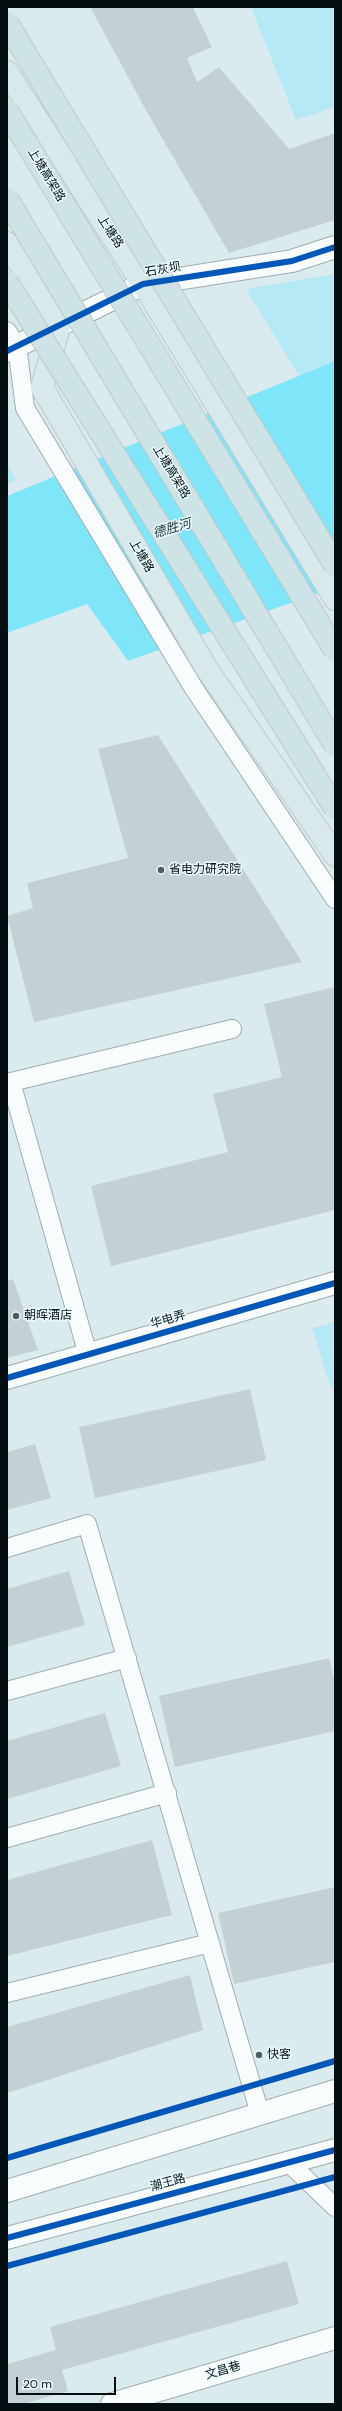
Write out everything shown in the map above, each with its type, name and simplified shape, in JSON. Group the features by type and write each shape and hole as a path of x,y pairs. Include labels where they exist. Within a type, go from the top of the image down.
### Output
{"highway":[{"path":"7,23 335,565"},
{"name":"上塘高架路","path":"7,111 335,650"},
{"name":"上塘高架路","path":"7,199 335,745"},
{"path":"7,282 335,808"}],"main road":[{"name":"上塘路","path":"7,72 143,284 335,599"},
{"path":"7,243 59,327"},
{"name":"上塘路","path":"59,327 42,387 207,669 335,855"}],"street":[{"name":"石灰坝","path":"10,343 59,327 143,284 292,261 335,247"},
{"name":"华电弄","path":"7,1378 335,1283"},
{"path":"7,2191 335,2091"},
{"name":"潮王路","path":"7,2238 335,2150"},
{"name":"文昌巷","path":"112,2404 335,2338"}],"lane":[{"path":"10,343 25,408 193,687 335,899"},
{"path":"88,1355 11,1082 232,1029"},
{"path":"7,1548 87,1524 260,2114"},
{"path":"7,1691 127,1658"},
{"path":"7,1838 166,1793"},
{"path":"7,1992 210,1943"},
{"path":"289,2163 335,2207"}],"shaded area":[{"path":"251,7 335,7 335,107 296,120"},
{"path":"335,274 335,361 299,376 246,289"},
{"path":"7,463 16,480 7,484"},
{"path":"335,1322 335,1387 331,1388 312,1328"}],"water":[{"name":"德胜河","path":"335,361 335,587 128,661 87,604 7,633 7,496"}],"building":[{"path":"90,7 193,7 212,47 187,58 197,82 219,67 289,149 335,133 335,220 229,253 148,114"},
{"name":"省电力研究院","path":"158,735 302,962 34,1022 7,916 33,908 27,883 128,858 98,749"},
{"path":"335,987 335,1210 111,1266 91,1186 228,1152 213,1094 282,1077 264,1004"},
{"name":"朝晖酒店","path":"13,1279 38,1350 7,1358 7,1281"},
{"path":"250,1389 266,1460 95,1498 79,1427"},
{"path":"35,1444 51,1498 7,1510 7,1452"},
{"path":"69,1571 85,1625 7,1647 7,1589"},
{"path":"329,1658 335,1683 335,1731 175,1767 159,1696"},
{"path":"105,1713 121,1766 7,1799 7,1741"},
{"path":"152,1840 172,1915 7,1956 7,1880"},
{"path":"335,1887 335,1962 234,1984 218,1913"},
{"path":"190,1975 203,2030 7,2093 7,2027"},
{"path":"287,2261 299,2304 62,2370 68,2391 23,2404 7,2404 7,2364 56,2350 50,2327"}],"cycle path":[{"path":"7,351 143,284 292,261 335,247"},
{"path":"7,1378 335,1283"},
{"path":"7,2158 335,2061"},
{"path":"7,2238 335,2150"},
{"path":"7,2266 335,2177"}],"place":[{"name":"省电力研究院","path":"161,870"},
{"name":"朝晖酒店","path":"16,1316"},
{"name":"快客","path":"259,2055"}]}
